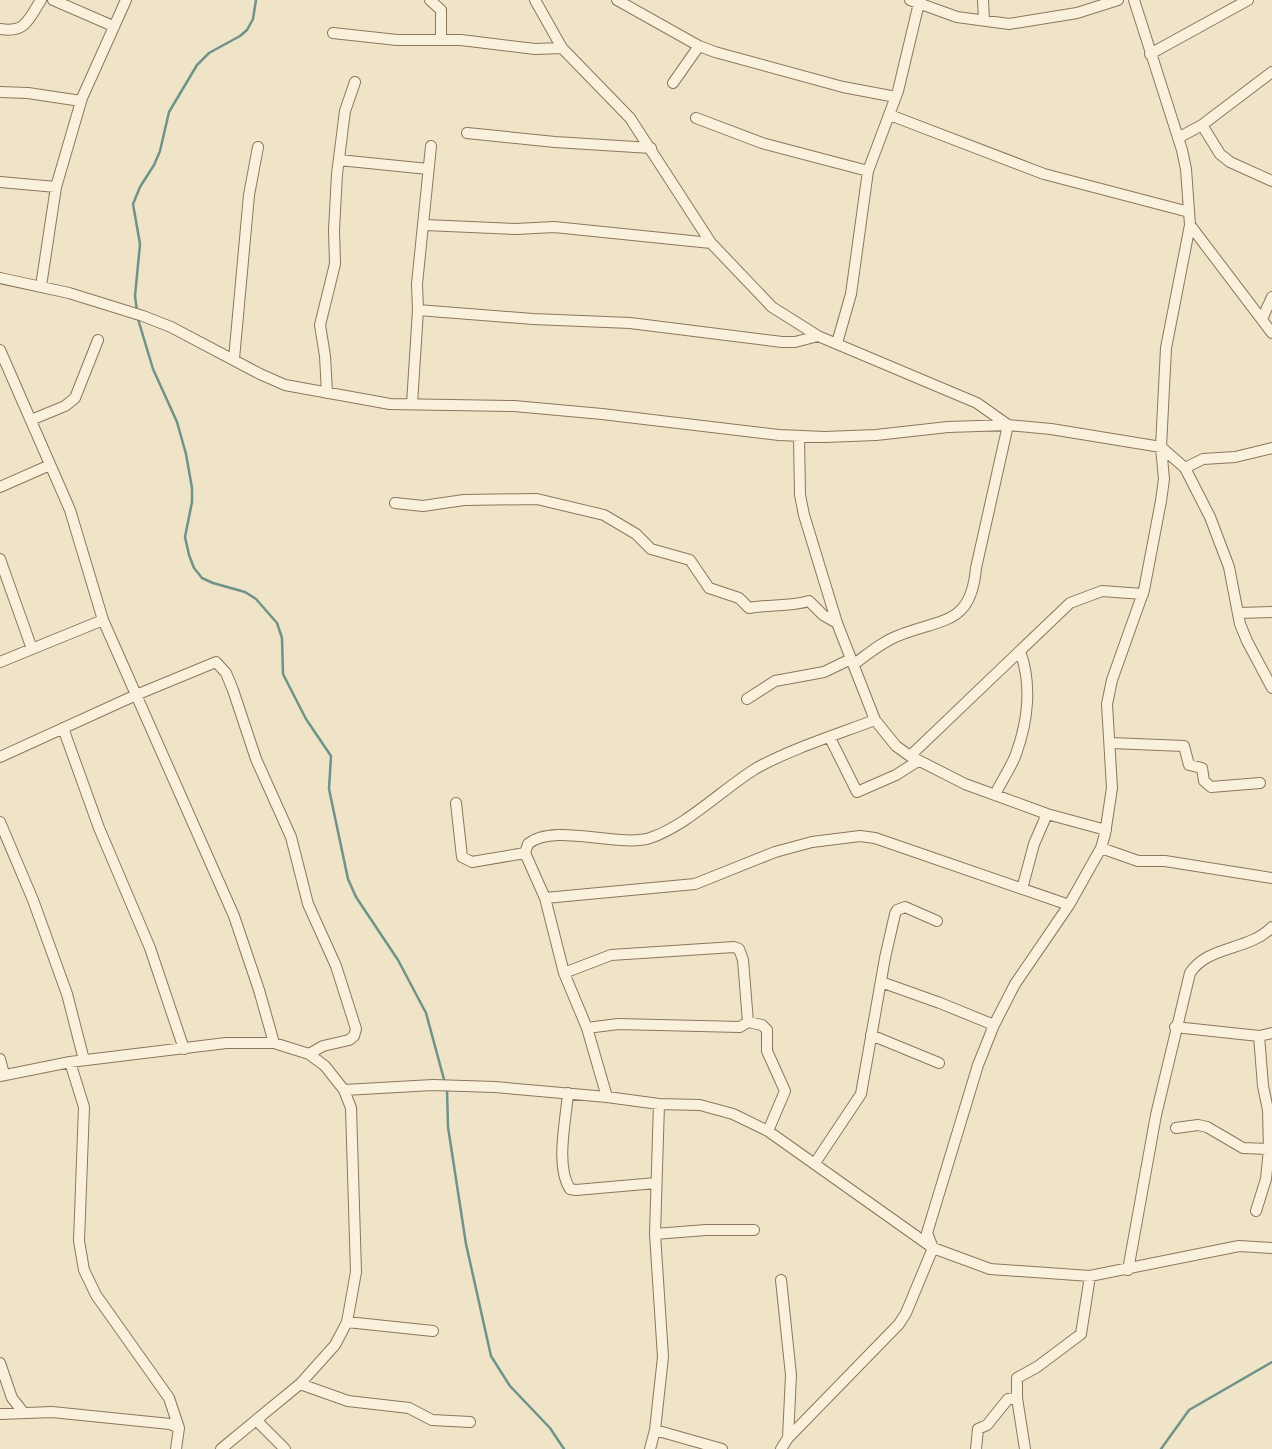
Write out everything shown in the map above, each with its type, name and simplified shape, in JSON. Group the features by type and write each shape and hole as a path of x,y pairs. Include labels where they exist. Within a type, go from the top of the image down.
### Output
{"street":[{"path":"0,29 15,31 24,26 41,0"},
{"path":"53,0 113,26"},
{"path":"41,286 56,187 81,101 126,0"},
{"path":"430,0 441,10 441,40"},
{"path":"535,0 562,48 630,118 711,243 772,307 818,336 977,402 1008,425"},
{"path":"617,0 699,46 843,87 896,97"},
{"path":"983,0 984,20"},
{"path":"837,343 851,294 868,171 896,97 915,1 957,17 1009,24 1078,13 1106,2 1118,0"},
{"path":"781,1449 788,1438 899,1324 906,1314 933,1248 927,1233 976,1074 994,1025 1014,984 1069,904 1101,848 1106,830 1112,788 1111,743 1106,704 1112,680 1143,594 1161,501 1164,479 1161,447 1166,348 1190,225 1186,169 1134,0"},
{"path":"1150,54 1248,0"},
{"path":"333,34 397,40 441,40 534,49 562,48"},
{"path":"673,83 699,46"},
{"path":"1178,138 1202,125 1272,72"},
{"path":"327,393 325,356 320,325 335,264 334,230 339,160 345,111 355,82"},
{"path":"0,92 28,93 81,101"},
{"path":"890,115 1044,174 1189,212"},
{"path":"696,118 762,143 868,171"},
{"path":"1202,125 1220,154 1230,162 1272,180"},
{"path":"467,133 555,142 651,148"},
{"path":"412,404 418,310 417,284 425,225 431,146"},
{"path":"234,359 249,195 258,147"},
{"path":"339,160 428,168"},
{"path":"0,182 56,187"},
{"path":"425,225 516,229 554,227 711,243"},
{"path":"1190,225 1272,334"},
{"path":"0,278 69,292 144,316 171,327 260,374 285,384 390,404 514,406 825,438 876,435 948,427 1008,425 1051,429 1161,447 1185,468 1202,500 1228,567 1238,613 1247,641 1272,688"},
{"path":"1262,319 1272,297"},
{"path":"418,310 533,319 630,323 782,342 795,342 818,336"},
{"path":"31,420 65,406 75,398 98,340"},
{"path":"0,350 75,525 103,620 234,916 259,990 274,1043"},
{"path":"747,699 776,681 824,672 853,661 892,638 950,620 964,605 975,586 976,568 1008,425"},
{"path":"799,436 800,495 804,515 837,623 875,720 896,746 914,758 965,784 1048,814 1106,830"},
{"path":"1185,468 1203,459 1241,456 1272,448"},
{"path":"0,487 50,465"},
{"path":"395,504 423,506 464,500 537,499 604,515 636,534 651,549 690,560 709,588 740,598 749,608 768,604 778,606 809,601 823,615 837,623"},
{"path":"0,559 32,649"},
{"path":"830,738 857,792 896,775 1070,603 1102,591 1143,594"},
{"path":"1238,613 1272,612"},
{"path":"0,662 103,620"},
{"path":"995,795 1016,755 1024,724 1028,688 1026,667 1020,651"},
{"path":"0,757 136,695 216,662 226,673 256,759 292,837 308,904 336,966 356,1029 354,1036 349,1040 323,1046 309,1054"},
{"path":"607,1096 587,1028 564,972 545,898 526,853 526,848 531,841 550,836 609,838 630,841 652,837 704,806 756,769 875,720"},
{"path":"63,728 106,845 150,948 184,1048"},
{"path":"1111,743 1184,746 1189,764 1202,768 1204,781 1211,787 1260,783"},
{"path":"456,803 462,857 472,862 526,853"},
{"path":"1022,889 1034,844 1048,814"},
{"path":"0,822 33,900 62,980 84,1060"},
{"path":"545,898 695,884 775,852 812,842 860,836 876,838 1069,904"},
{"path":"1101,848 1138,860 1165,861 1272,878"},
{"path":"815,1163 861,1094 881,982 897,910 905,907 937,921"},
{"path":"1128,1270 1156,1114 1175,1027 1190,973 1201,959 1259,936 1272,927"},
{"path":"564,972 611,956 734,947 739,949 743,960 748,1022"},
{"path":"881,982 940,1002 994,1025"},
{"path":"587,1028 618,1024 740,1027 748,1022 762,1025 767,1030 768,1051 785,1092 768,1131"},
{"path":"1175,1027 1259,1036 1272,1033"},
{"path":"871,1034 939,1063"},
{"path":"1256,1210 1266,1179 1269,1149 1268,1110 1259,1036"},
{"path":"0,1060 2,1075 70,1062 226,1043 274,1043 309,1054 325,1066 344,1090 352,1118 356,1272 346,1322 336,1345 300,1384 220,1449"},
{"path":"70,1062 84,1107 79,1241 84,1270 96,1295 169,1398 179,1428 176,1449"},
{"path":"344,1090 478,1086 607,1096 659,1104 700,1105 732,1114 768,1131 933,1248 990,1269 1090,1276 1128,1270 1239,1246 1272,1248"},
{"path":"568,1093 562,1164 564,1180 570,1188 576,1190 656,1183"},
{"path":"650,1449 655,1430 663,1357 655,1234 659,1104"},
{"path":"1176,1128 1198,1125 1207,1127 1243,1148 1269,1149"},
{"path":"655,1234 706,1230 754,1230"},
{"path":"1025,1449 1017,1398 1017,1378 1037,1367 1081,1334 1090,1276"},
{"path":"780,1280 791,1375 788,1438"},
{"path":"346,1322 432,1331"},
{"path":"0,1363 12,1398 23,1412"},
{"path":"300,1384 348,1401 409,1408 432,1420 470,1422"},
{"path":"976,1449 978,1429 987,1425 1008,1398 1017,1398"},
{"path":"0,1414 52,1412 170,1424 179,1428"},
{"path":"256,1420 286,1449"},
{"path":"655,1430 722,1449"}],"waterway":[{"path":"137,311 135,296 140,244 133,204 160,151 169,112 197,65 209,53 240,36 247,30 253,19 256,0"},
{"path":"138,319 153,369 177,422 186,454 192,488 192,502 185,537 194,568 202,578 245,592 256,599 277,623 282,638 283,674 306,719 331,756 329,789 348,879 356,897 398,960 426,1013 445,1083"},
{"path":"447,1089 448,1127 466,1244 491,1356 510,1386 550,1428 564,1449"},
{"path":"1161,1449 1189,1410 1272,1362"}]}
